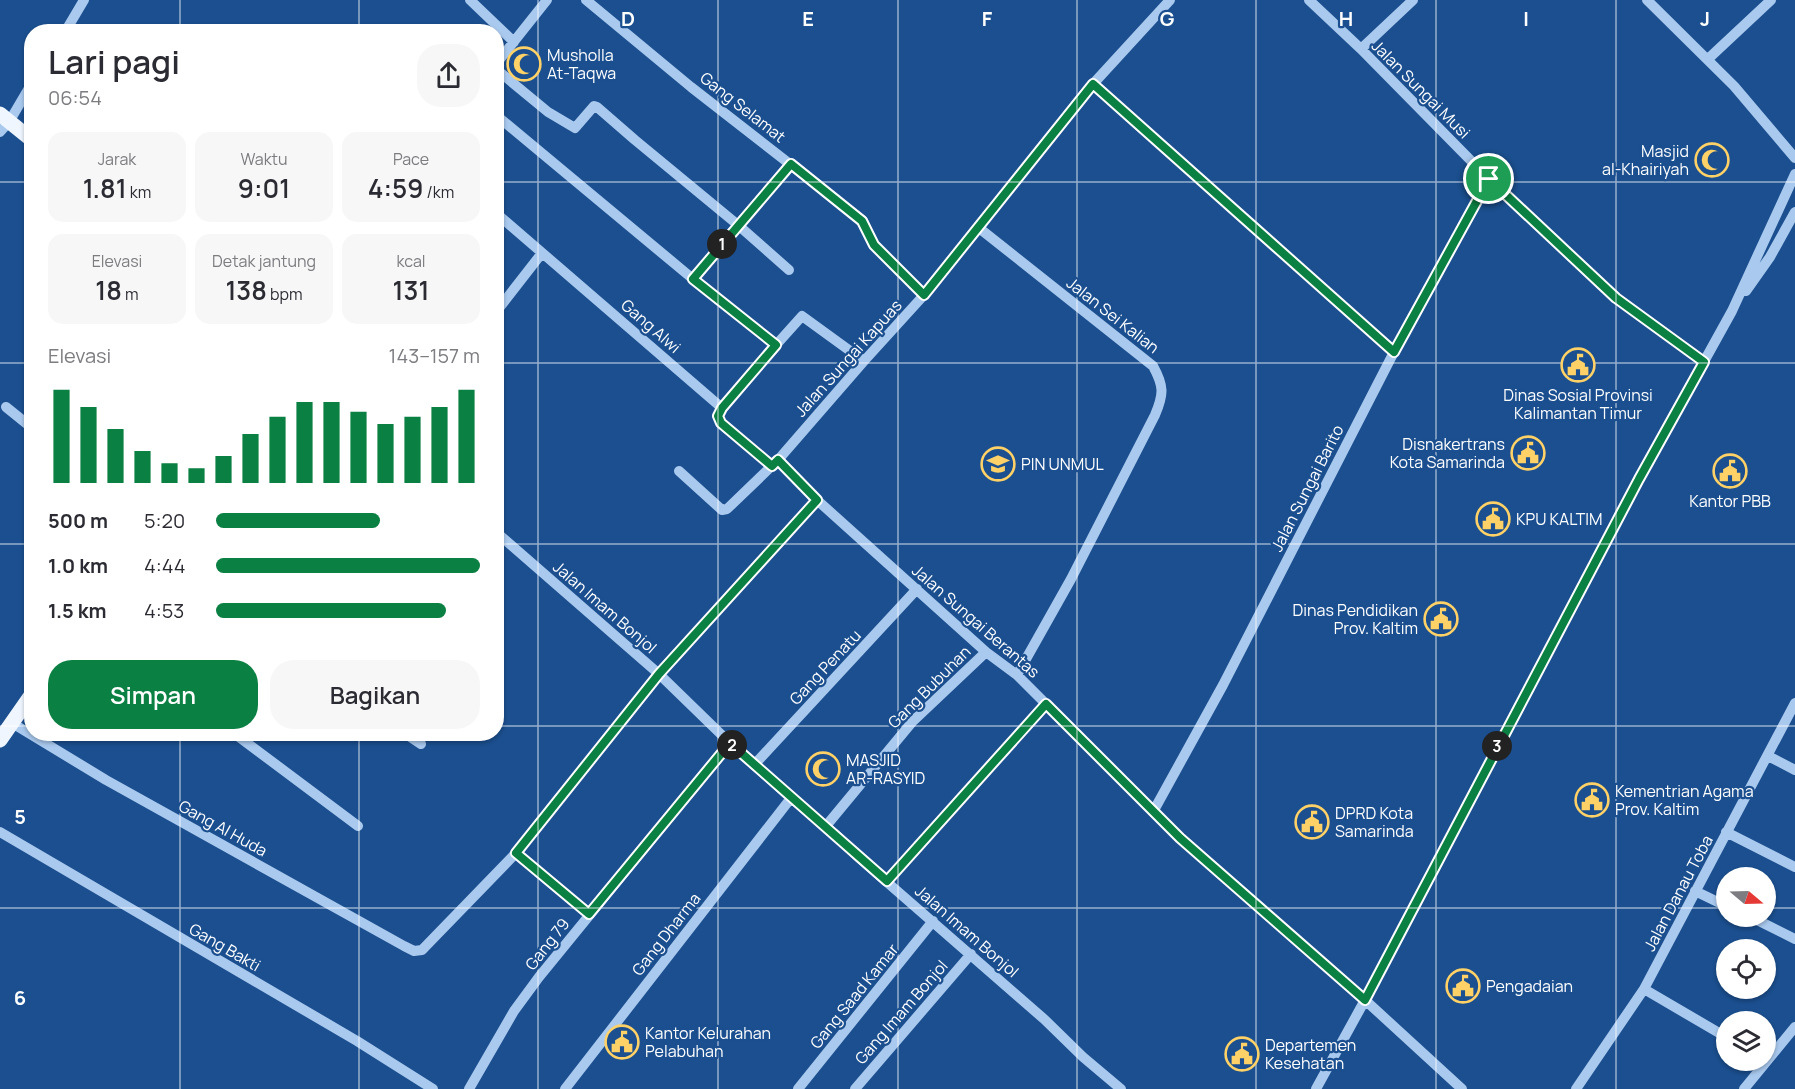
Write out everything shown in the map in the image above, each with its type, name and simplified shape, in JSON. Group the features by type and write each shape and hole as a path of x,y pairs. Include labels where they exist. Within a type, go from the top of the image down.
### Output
{"main road":[{"path":"3,123 24,135"},
{"path":"0,740 24,705"}],"street":[{"path":"70,24 84,0"},
{"path":"470,0 495,24"},
{"path":"504,54 547,0"},
{"name":"Gang Selamat","path":"586,0 691,87 862,221 874,245 924,295"},
{"name":"Jalan Sungai Kapuas","path":"679,471 722,510 727,509 775,463 924,295 1093,84 1170,0"},
{"name":"Jalan Sungai Musi","path":"1309,0 1489,179 1616,298 1704,362"},
{"path":"1360,49 1413,0"},
{"path":"1647,0 1734,86 1795,158"},
{"path":"1707,58 1771,0"},
{"path":"504,32 514,42"},
{"path":"504,76 548,112 575,128 594,106 597,106 789,270"},
{"path":"1093,84 1394,352"},
{"path":"3,123 24,94"},
{"path":"504,122 776,345"},
{"path":"693,279 791,164"},
{"path":"1316,1089 1639,479 1732,311 1795,174"},
{"name":"Jalan Sungai Barito","path":"1153,812 1223,685 1394,352 1489,179"},
{"path":"1732,311 1770,257 1795,212"},
{"name":"Gang Alwi","path":"504,220 722,408 718,416 721,423 775,463"},
{"name":"Jalan Sei Kalian","path":"979,228 1153,366 1161,380 1162,398 1155,415 1071,579 1017,675"},
{"path":"504,302 542,253"},
{"path":"722,408 802,316 864,360"},
{"path":"6,407 24,422"},
{"name":"Jalan Sungai Berantas","path":"775,463 986,652 1017,675 1180,838 1365,1000"},
{"path":"589,914 516,853 659,674 817,500"},
{"name":"Jalan Imam Bonjol","path":"504,539 659,674 791,798 826,826 1121,1089"},
{"name":"Gang Penatu","path":"754,765 916,590"},
{"name":"Gang Bubuhan","path":"826,826 913,721 986,652"},
{"path":"887,881 1046,704"},
{"name":"Jalan Danau Toba","path":"1576,1089 1644,989 1795,704"},
{"name":"Gang Al Huda","path":"12,723 24,730"},
{"name":"Gang Al Huda","path":"42,741 106,780 414,951 422,950 516,853"},
{"path":"244,741 358,826"},
{"path":"416,741 421,744"},
{"name":"Gang 79","path":"469,1089 514,1011 539,977 730,743"},
{"path":"1768,756 1795,770"},
{"name":"Gang Dharma","path":"565,1089 791,798"},
{"name":"Gang Bakti","path":"0,832 357,1041 433,1089"},
{"path":"1726,832 1795,867"},
{"path":"1695,891 1716,901"},
{"name":"Gang Saad Kamar","path":"798,1089 933,921"},
{"path":"1771,927 1795,939"},
{"name":"Gang Imam Bonjol","path":"855,1089 971,954"},
{"path":"1644,989 1716,1031"},
{"path":"1365,1000 1462,1089"},
{"path":"1776,1048 1795,1027"},
{"path":"1744,1089 1757,1071"}],"place":[{"name":"Musholla At-Taqwa","path":"524,64"},
{"name":"Masjid al-Khairiyah","path":"1712,160"},
{"name":"Dinas Sosial Provinsi Kalimantan Timur","path":"1578,365"},
{"name":"Disnakertrans Kota Samarinda","path":"1528,453"},
{"name":"PIN UNMUL","path":"998,464"},
{"name":"Kantor PBB","path":"1730,471"},
{"name":"KPU KALTIM","path":"1493,519"},
{"name":"Dinas Pendidikan Prov. Kaltim","path":"1441,619"},
{"name":"MASJID AR-RASYID","path":"823,769"},
{"name":"Kementrian Agama Prov. Kaltim","path":"1592,800"},
{"name":"DPRD Kota Samarinda","path":"1312,822"},
{"name":"Pengadaian","path":"1463,986"},
{"name":"Kantor Kelurahan Pelabuhan","path":"622,1042"},
{"name":"Departemen Kesehatan","path":"1242,1054"}],"route":[{"path":"1093,84 1394,352 1489,179 1616,298 1704,362 1507,727 1365,1000 1180,838 1046,704 887,881 730,743 589,914 516,853 659,674 817,500 778,460 772,466 721,423 718,416 722,408 776,345 693,279 791,164 862,221 874,245 924,295 1093,84"}]}
